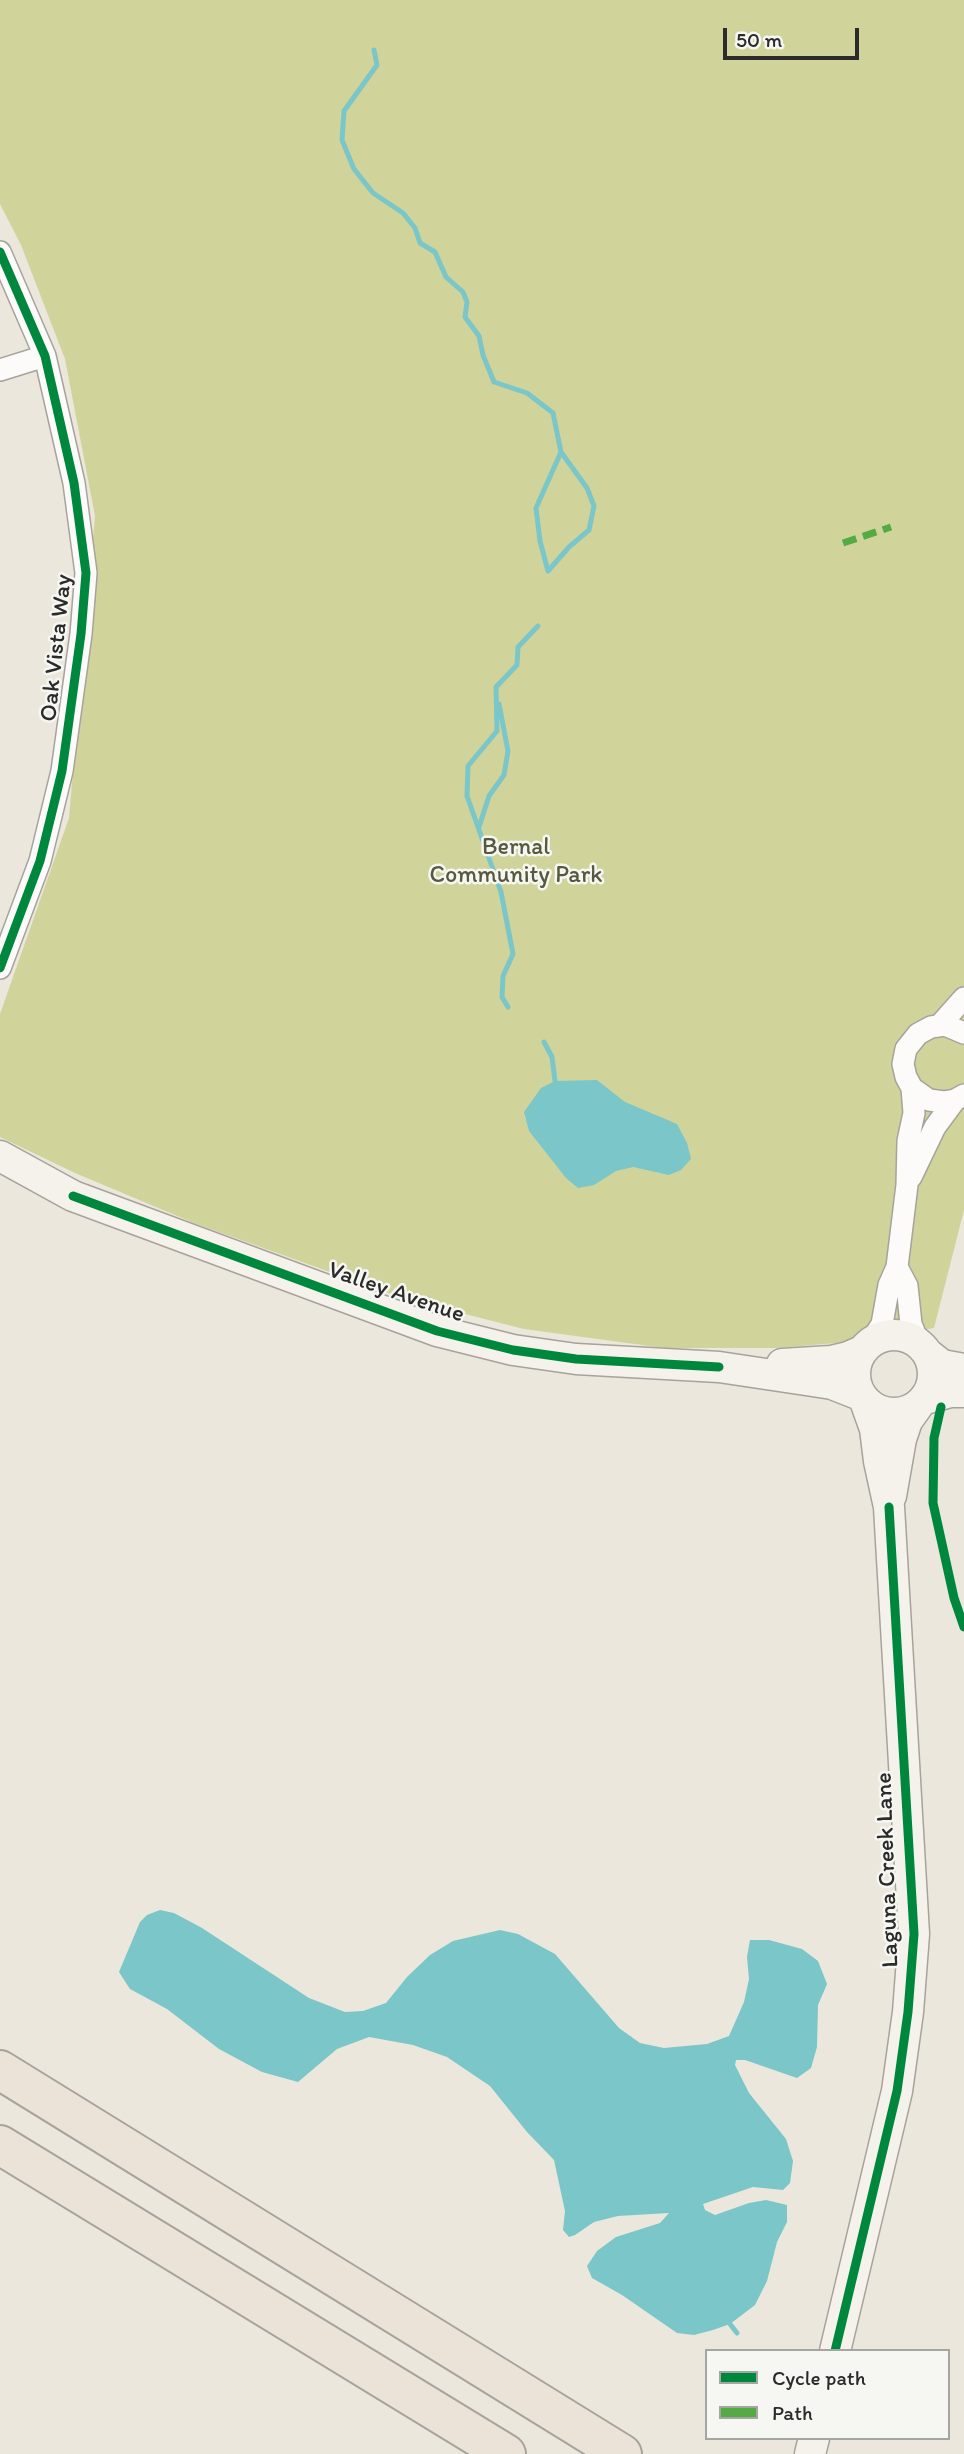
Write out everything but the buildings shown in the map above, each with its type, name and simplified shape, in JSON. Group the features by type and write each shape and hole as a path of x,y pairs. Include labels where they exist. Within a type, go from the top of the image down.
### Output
{"highway":[{"path":"0,2070 622,2454"},
{"path":"0,2145 506,2454"}],"street":[{"name":"Oak Vista Way","path":"0,252 45,356 74,483 86,573 81,634 62,771 40,861 0,968"},
{"path":"0,370 45,356"},
{"path":"939,1026 964,998"},
{"path":"964,1033 958,1029 932,1027 918,1034 906,1049 903,1064 912,1088 914,1114 908,1141 907,1185 897,1267 889,1285 882,1324 866,1347 854,1373 863,1398 880,1411 899,1413 950,1392 964,1392"},
{"path":"912,1088 929,1100 944,1102 959,1097"},
{"path":"907,1185 935,1127 959,1097"},
{"name":"Valley Avenue","path":"0,1156 73,1196 437,1331 513,1350 576,1359 719,1367 832,1384 863,1398"},
{"name":"Valley Avenue","path":"0,1181 73,1196"},
{"path":"897,1267 906,1286 911,1324 933,1369 932,1385 921,1403"},
{"path":"866,1347 881,1337 907,1337 942,1364 964,1370"},
{"name":"Valley Avenue","path":"719,1367 831,1361 848,1357 866,1347"},
{"name":"Laguna Creek Lane","path":"835,2349 897,2091 908,2012 914,1934 889,1507 879,1461 876,1429 863,1398"},
{"name":"Laguna Creek Lane","path":"889,1507 901,1439 907,1421 921,1403"}],"green space":[{"name":"Bernal Community Park","path":"0,0 964,0 964,1210 934,1328 848,1342 777,1348 664,1348 524,1329 402,1298 194,1223 75,1173 0,1137 0,1014 69,818 95,516 65,359 21,245 0,204"}],"water":[{"path":"597,1080 625,1102 677,1124 687,1143 691,1159 681,1170 669,1175 633,1167 616,1171 594,1185 578,1188 566,1178 529,1131 524,1112 541,1088 555,1081"},
{"path":"160,1910 174,1913 202,1928 309,1998 345,2012 363,2011 386,2003 430,1955 453,1941 500,1930 518,1934 555,1954 619,2028 640,2043 664,2048 707,2044 729,2036 744,2002 749,1979 747,1957 750,1940 769,1940 802,1949 818,1961 827,1984 818,2005 817,2047 811,2068 797,2078 745,2060 736,2060 735,2065 749,2093 786,2139 793,2161 790,2183 783,2190 753,2187 703,2204 705,2210 715,2215 766,2200 787,2205 787,2222 777,2242 767,2281 755,2305 730,2324 694,2335 677,2333 592,2278 587,2266 597,2251 616,2237 660,2223 669,2213 618,2216 594,2222 569,2237 563,2230 565,2211 554,2160 527,2132 490,2086 447,2057 413,2045 369,2037 337,2049 298,2082 262,2072 219,2049 167,2009 130,1989 119,1972 140,1922 147,1915"}],"waterway":[{"path":"374,50 377,65 344,111 342,140 354,169 373,193 403,213 415,228 420,243 435,252 446,277 463,292 467,302 465,317 479,336 494,382 527,393 553,413 561,452 536,508 540,541 548,571"},
{"path":"548,571 569,547 589,530 594,506 587,488 561,452"},
{"path":"508,1007 502,997 503,976 513,954 501,892 467,796 468,766 497,731 496,687 517,665 518,647 538,626"},
{"path":"479,827 489,796 504,775 508,751 499,704"},
{"path":"544,1042 552,1057 555,1081"},
{"path":"730,2324 737,2333"}],"marked path":[{"path":"843,543 891,527"}],"cycle path":[{"path":"0,252 45,356 74,483 86,573 81,634 62,771 40,861 0,968"},
{"path":"73,1196 437,1331 513,1350 576,1359 719,1367"},
{"path":"941,1407 934,1438 933,1503 954,1598 964,1627"},
{"path":"835,2349 897,2091 908,2012 914,1934 889,1507"}]}
